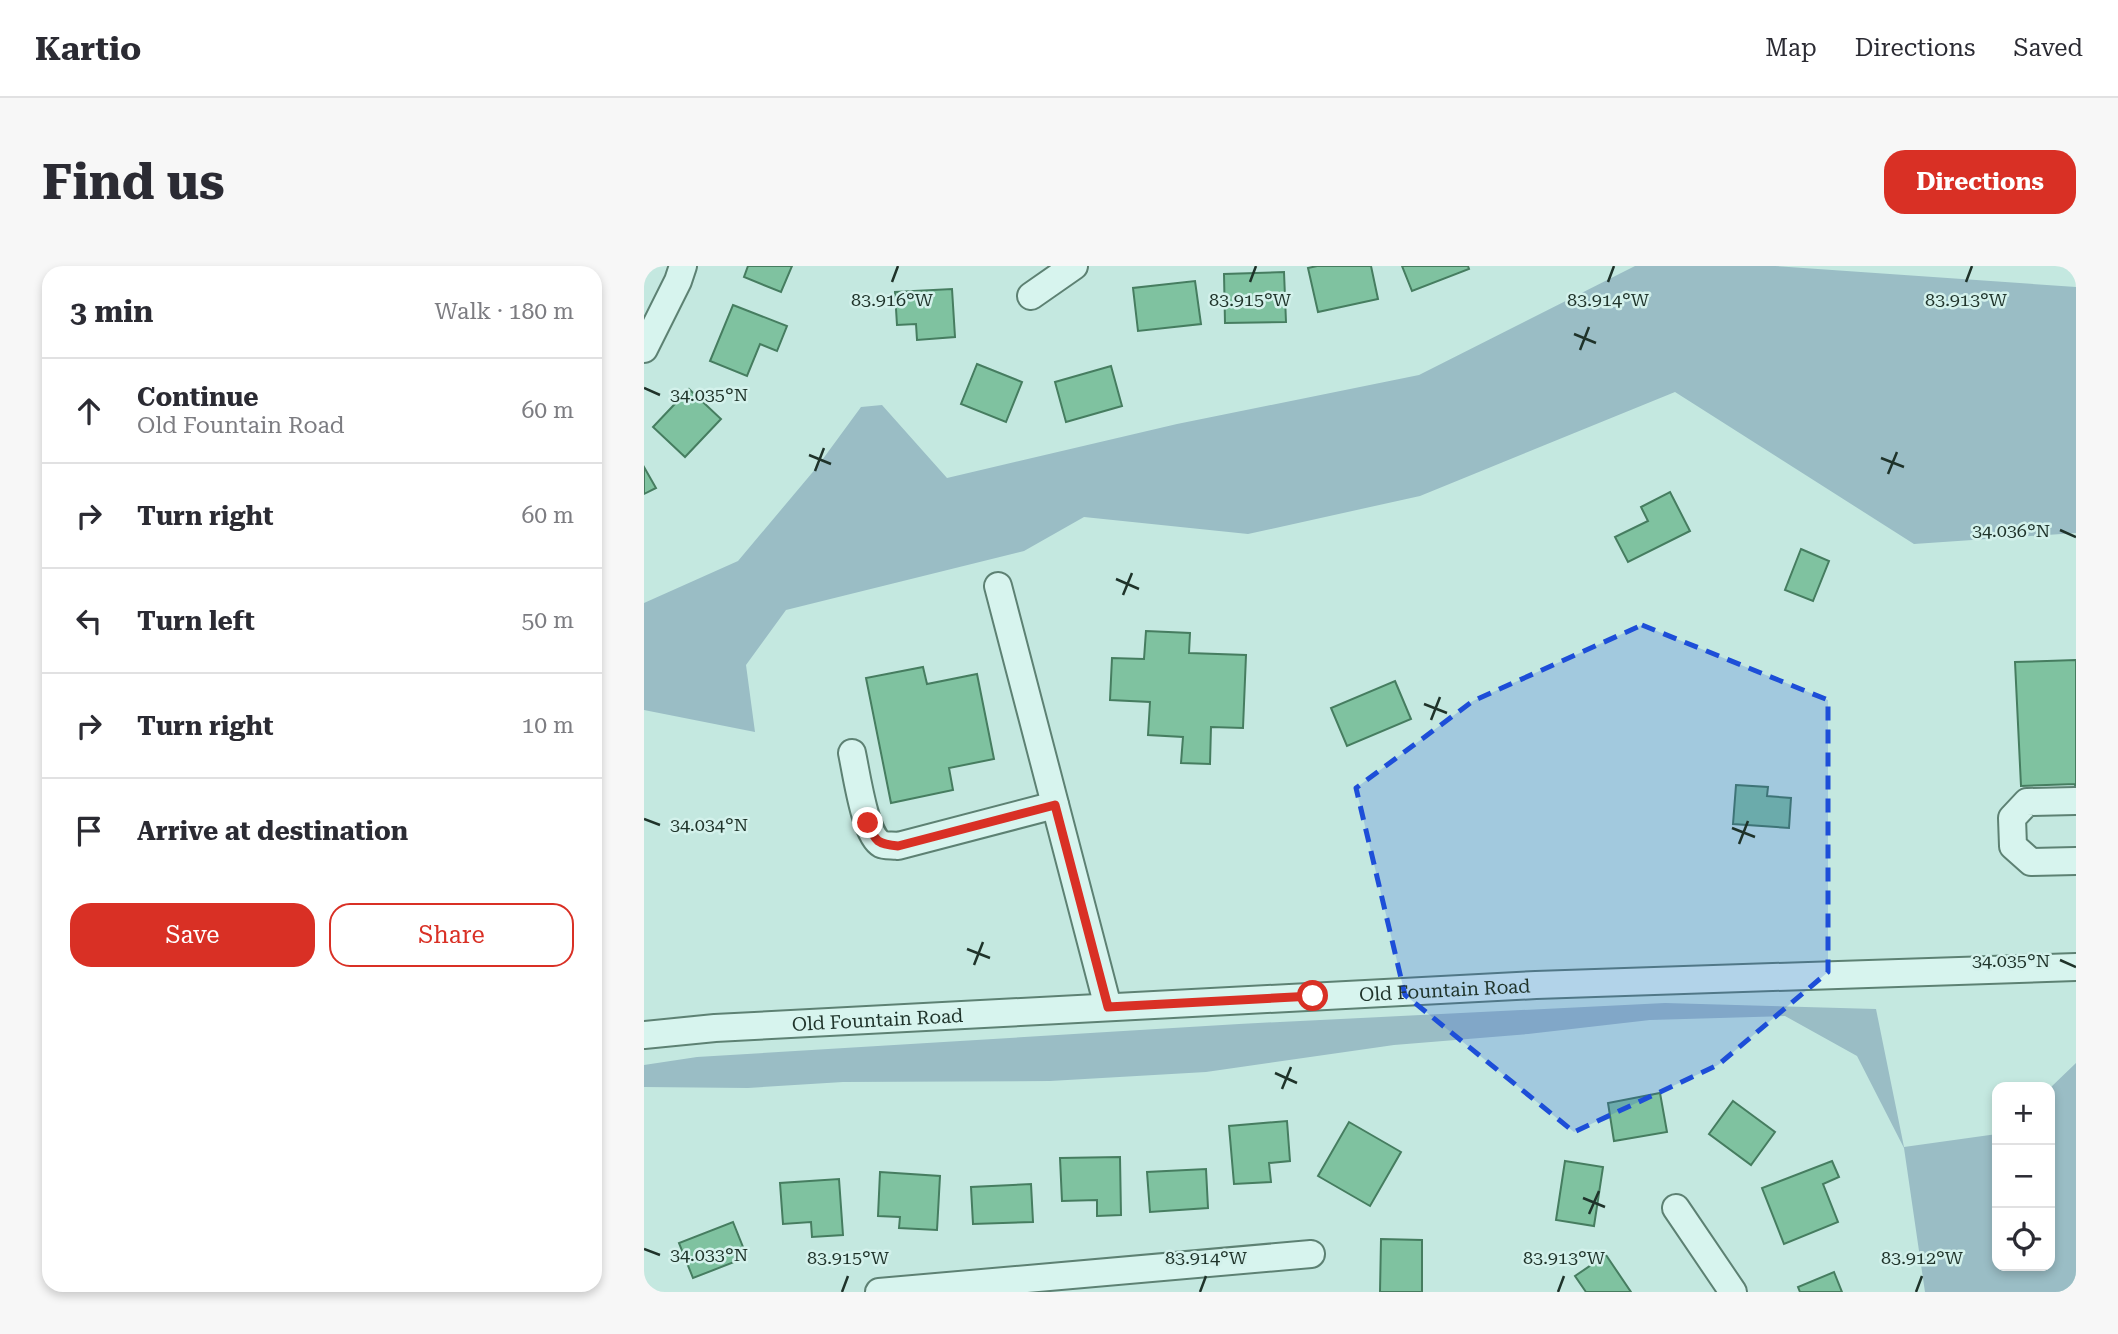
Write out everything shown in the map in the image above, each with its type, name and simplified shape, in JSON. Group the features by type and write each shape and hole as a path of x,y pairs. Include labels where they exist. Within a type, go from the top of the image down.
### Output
{"street":[{"path":"644,349 683,266"},
{"path":"1031,296 1074,266"},
{"path":"998,586 1108,1007"},
{"path":"852,754 868,823 874,837 881,844 898,846 1055,805"},
{"path":"2075,801 2027,802 2012,818 2013,846 2031,862 2076,861"},
{"name":"Old Fountain Road","path":"644,1035 715,1028 1547,985 2076,967"},
{"path":"1676,1208 1733,1292"},
{"path":"878,1292 1311,1254"}],"highlighted area":[{"path":"1642,625 1828,700 1828,972 1718,1065 1574,1132 1405,995 1356,788 1473,701"}],"shaded area":[{"path":"1635,266 1775,266 2076,287 2076,533 1914,544 1675,392 1420,496 1248,534 1084,517 1024,551 786,610 746,665 755,732 644,710 644,603 738,561 817,467 861,407 882,405 947,478 1177,424 1419,375"},
{"path":"1665,1003 1876,1009 1904,1147 1992,1135 1992,1271 2055,1271 2055,1083 2076,1063 2076,1292 1925,1292 1904,1148 1857,1056 1785,1016 1650,1020 1394,1045 1206,1072 1050,1081 843,1082 748,1088 644,1087 644,1065 697,1057 1239,1024"}],"building":[{"path":"748,266 792,266 781,292 744,277"},
{"path":"1371,266 1378,299 1318,312 1308,268"},
{"path":"1402,266 1468,266 1469,269 1412,291"},
{"path":"1284,272 1286,322 1225,323 1224,274"},
{"path":"1195,281 1201,324 1138,331 1133,288"},
{"path":"952,289 955,337 917,340 916,324 897,325 895,292"},
{"path":"733,305 787,326 777,351 760,344 747,376 710,361"},
{"path":"977,364 1022,382 1006,422 961,404"},
{"path":"1111,366 1122,406 1066,422 1055,382"},
{"path":"689,389 721,419 685,457 653,427"},
{"path":"644,467 656,488 644,494"},
{"path":"1670,492 1690,531 1628,562 1615,537 1648,521 1641,507"},
{"path":"1801,549 1829,561 1813,601 1785,590"},
{"path":"1146,631 1190,633 1189,653 1246,655 1243,728 1211,727 1210,764 1181,763 1183,737 1148,735 1150,702 1110,700 1112,658 1144,659"},
{"path":"2076,660 2076,796 2075,784 2021,786 2015,662"},
{"path":"923,667 927,684 977,674 994,759 949,768 953,790 891,803 866,678"},
{"path":"1395,681 1411,719 1347,746 1331,708"},
{"path":"1736,785 1768,787 1767,796 1791,798 1789,828 1733,824"},
{"path":"1660,1093 1667,1132 1614,1141 1608,1103"},
{"path":"1733,1101 1775,1132 1751,1165 1709,1134"},
{"path":"1287,1121 1290,1161 1269,1163 1271,1182 1234,1184 1229,1126"},
{"path":"1349,1122 1401,1152 1370,1206 1318,1176"},
{"path":"1120,1157 1121,1215 1097,1216 1097,1200 1062,1201 1060,1158"},
{"path":"1565,1161 1603,1167 1594,1226 1556,1220"},
{"path":"1832,1161 1839,1177 1823,1184 1838,1222 1784,1244 1762,1188"},
{"path":"1206,1169 1208,1208 1150,1212 1147,1172"},
{"path":"880,1172 940,1176 937,1230 899,1228 900,1217 878,1216"},
{"path":"839,1179 843,1235 812,1237 811,1222 783,1224 780,1183"},
{"path":"1031,1184 1033,1222 973,1224 971,1187"},
{"path":"733,1222 747,1257 693,1278 679,1243"},
{"path":"1381,1239 1422,1240 1422,1292 1380,1292"},
{"path":"1606,1255 1631,1292 1586,1292 1575,1276"},
{"path":"1834,1272 1842,1292 1800,1292 1798,1287"}],"route":[{"path":"868,823 874,837 881,844 898,846 1055,805 1108,1007 1313,996"}]}
